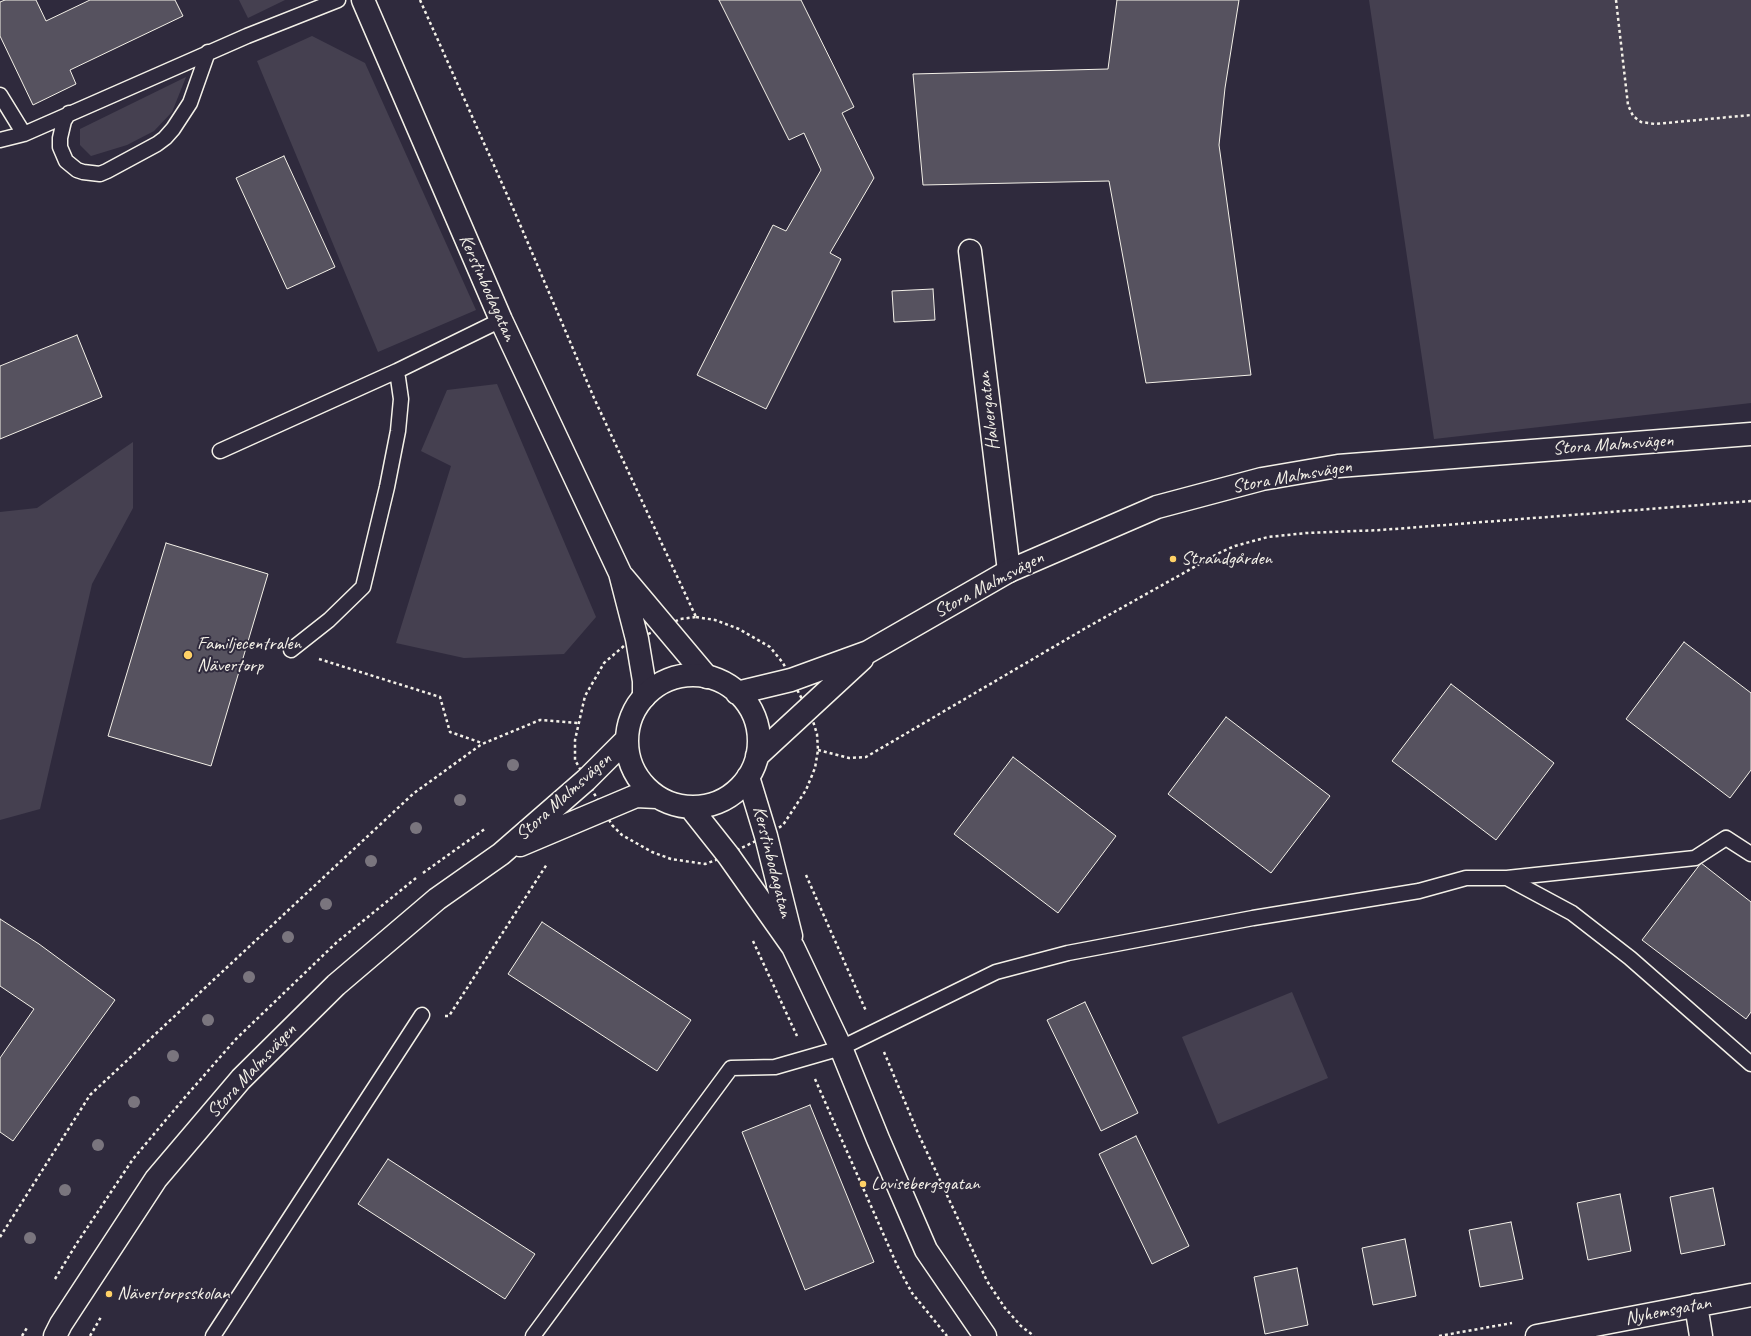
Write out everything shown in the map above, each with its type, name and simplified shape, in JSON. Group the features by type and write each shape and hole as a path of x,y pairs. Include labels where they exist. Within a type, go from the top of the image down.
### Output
{"street":[{"name":"Kerstinbodagatan","path":"363,0 501,320 620,573 637,639 644,680 644,697"},
{"name":"Halvergatan","path":"970,251 1009,570"},
{"name":"Stora Malmsvägen","path":"737,693 791,680 868,652 1009,570 1157,507 1262,479 1338,466 1751,434"},
{"name":"Kerstinbodagatan","path":"620,573 707,677"},
{"name":"Stora Malmsvägen","path":"757,756 868,652"},
{"path":"684,676 707,677 723,683 737,693 745,701 753,715 758,733 757,756 748,777 742,786 733,794 721,801 701,807 673,804 657,797 648,790 634,772 627,750 628,727 644,697 654,688 669,680 684,676"},
{"name":"Stora Malmsvägen","path":"55,1336 156,1179 241,1079 336,985 437,899 501,854 586,780 627,739"},
{"name":"Kerstinbodagatan","path":"748,777 766,836 793,947"},
{"name":"Stora Malmsvägen","path":"501,854 636,796 657,797"},
{"name":"Kerstinbodagatan","path":"690,807 728,855 793,947 841,1048 926,1250 985,1336"},
{"name":"Nyhemsgatan","path":"1537,1336 1751,1295"},
{"path":"1696,1305 1700,1336"}],"lane":[{"path":"0,140 24,134 208,52 338,0"},
{"path":"69,113 64,121 60,138 60,147 66,161 77,170 83,172 100,174 108,171 157,144 173,129 190,103 208,52"},
{"path":"0,95 24,134"},
{"path":"220,451 397,371 501,320"},
{"path":"291,650 328,620 363,587 387,487 398,431 401,399 397,371"},
{"path":"533,1336 731,1068 775,1067 841,1048 996,972 1068,953 1253,918 1419,891 1466,878 1507,878 1695,858 1726,838 1751,854"},
{"path":"1507,878 1572,913 1630,958 1751,1064"},
{"path":"213,1336 422,1015"}],"path":[{"path":"420,0 510,201 594,398 696,617"},
{"path":"1616,0 1628,105 1633,116 1641,122 1655,124 1751,115"},
{"path":"786,832 783,825 806,790 815,768 818,750 849,758 866,757 1084,629 1221,552 1235,546 1268,537 1306,533 1381,530 1751,501"},
{"path":"680,618 696,617 715,620 752,636 770,647 783,663"},
{"path":"291,650 440,698 450,732 482,744"},
{"path":"575,760 575,740 585,696 604,663 614,653"},
{"path":"0,1237 90,1095 414,793 482,744 540,720 578,723"},
{"path":"605,828 612,825 622,835 652,852 671,859 705,864 709,870"},
{"path":"422,1015 449,1016 551,859"},
{"path":"805,873 875,1031 918,1133 987,1281 1005,1308 1021,1326 1034,1336"},
{"path":"750,936 806,1058 897,1265 912,1293 947,1336"},
{"path":"90,1336 101,1316"}],"shaded area":[{"path":"239,0 285,0 248,18"},
{"path":"1369,0 1751,0 1751,403 1434,439"},
{"path":"312,36 365,63 476,310 378,352 257,61"},
{"path":"186,77 172,112 154,131 127,145 91,156 80,145 80,129"},
{"path":"497,384 596,617 564,654 464,658 396,643 451,466 421,451 447,390"},
{"path":"133,442 133,508 92,584 40,809 0,820 0,512 37,508"},
{"path":"1292,992 1328,1078 1218,1124 1182,1037"}],"building":[{"path":"5,0 36,0 46,21 90,0 175,0 183,16 70,70 76,84 33,105 0,36 0,2"},
{"path":"719,0 801,0 854,107 842,113 874,178 830,253 841,259 766,409 697,375 773,225 786,231 821,170 804,133 789,140"},
{"path":"1117,0 1239,0 1225,88 1219,145 1251,375 1146,383 1109,181 923,185 913,74 1108,69"},
{"path":"284,156 335,267 287,289 236,178"},
{"path":"933,289 935,320 894,322 892,291"},
{"path":"77,335 102,397 0,439 0,366"},
{"name":"Familjecentralen Nävertorp","path":"166,543 268,574 211,766 108,736"},
{"path":"1684,642 1751,693 1751,770 1730,798 1626,719"},
{"path":"1451,684 1554,763 1496,840 1392,761"},
{"path":"1226,717 1330,796 1271,873 1168,794"},
{"path":"1013,757 1116,836 1058,913 954,834"},
{"path":"1701,863 1751,902 1751,1012 1746,1019 1642,940"},
{"path":"0,919 39,944 115,1000 13,1141 0,1132 0,1058 34,1009 0,986"},
{"path":"542,922 691,1020 657,1071 508,974"},
{"path":"1085,1002 1138,1113 1101,1131 1047,1020"},
{"path":"810,1105 874,1262 805,1290 742,1132"},
{"path":"1136,1136 1189,1246 1152,1264 1099,1154"},
{"path":"388,1159 535,1254 505,1299 358,1204"},
{"path":"1713,1188 1725,1245 1681,1254 1670,1197"},
{"path":"1620,1194 1631,1251 1588,1260 1577,1203"},
{"path":"1511,1222 1523,1279 1480,1287 1469,1230"},
{"path":"1405,1239 1416,1296 1373,1305 1362,1248"},
{"path":"1297,1268 1308,1325 1265,1334 1254,1277"}],"place":[{"name":"Strandgården","path":"1173,559"},
{"name":"Familjecentralen Nävertorp","path":"188,655"},
{"name":"Lovisebergsgatan","path":"863,1184"},
{"name":"Nävertorpsskolan","path":"109,1294"}]}
